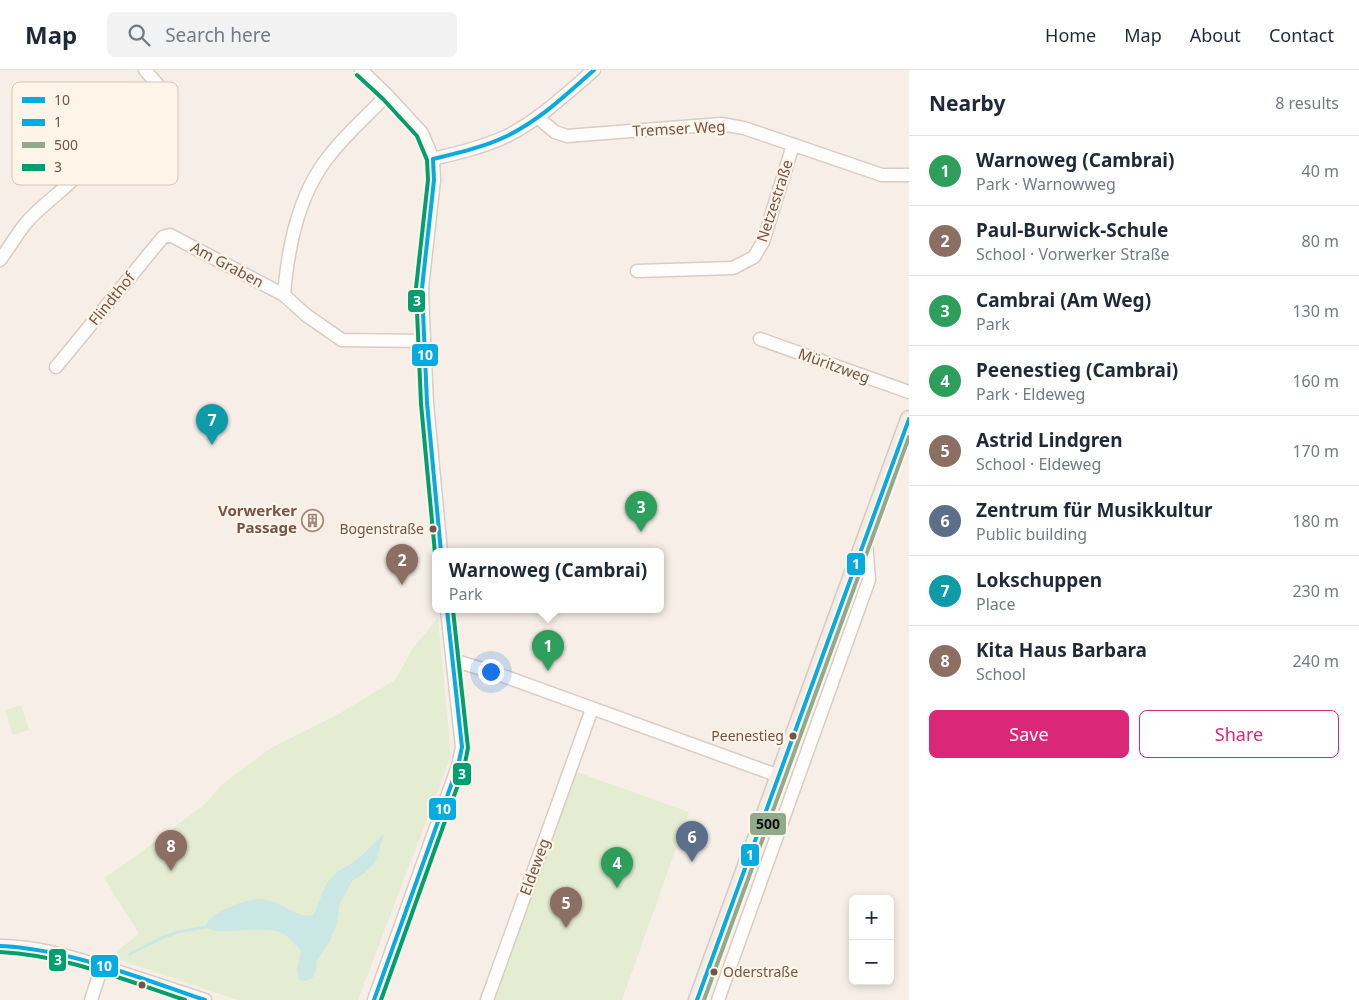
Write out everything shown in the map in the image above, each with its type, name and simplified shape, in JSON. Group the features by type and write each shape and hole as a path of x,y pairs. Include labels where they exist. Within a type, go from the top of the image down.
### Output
{"main road":[{"path":"697,1000 909,419"}],"street":[{"path":"145,70 156,82"},
{"path":"361,70 422,133 433,159 434,180 422,288 432,463 441,548"},
{"path":"433,159 470,150 508,135 537,117 594,70"},
{"path":"387,95 329,156 309,186 286,260 284,296 306,315 342,340 424,341"},
{"name":"Tremser Weg","path":"537,117 554,132 566,136 721,124 744,128 882,175 909,175"},
{"name":"Netzestraße","path":"637,271 733,268 754,257 763,242 793,145"},
{"path":"0,260 27,222 68,185"},
{"name":"Am Graben","path":"170,235 284,296"},
{"name":"Flindthof","path":"56,366 163,237 170,235"},
{"name":"Müritzweg","path":"760,339 909,392"},
{"path":"718,1000 869,580 865,540"},
{"path":"374,1000 458,766 462,747 447,613"},
{"path":"453,660 498,674 779,776"},
{"name":"Eldeweg","path":"487,1000 583,734 594,710"},
{"path":"0,946 21,946 46,950 102,966 205,1000"},
{"path":"91,1000 102,966"}],"green space":[{"path":"438,617 451,756 358,1000 238,1000 114,958 118,950 139,934 104,878 205,804 221,785 271,748 337,715 395,680 412,650"},
{"path":"21,705 29,730 13,735 5,710"},
{"path":"571,770 689,812 622,1000 487,1000"}],"water":[{"path":"384,834 375,863 352,881 345,894 339,906 337,924 330,940 316,962 313,977 306,981 299,980 297,970 301,951 284,934 266,930 221,931 206,927 211,918 225,909 236,904 255,900 267,900 298,914 313,915 332,876 359,858"}],"waterway":[{"path":"130,954 159,939 178,932 206,927"}],"transit line":[{"name":"10","path":"433,159 489,143 519,130 553,106 594,70"},
{"name":"3","path":"357,75 383,99 417,136 427,160 428,180 416,288 421,404 435,548"},
{"name":"10","path":"433,159 434,180 422,288 427,403 441,548"},
{"name":"1","path":"697,1000 909,419"},
{"name":"500","path":"704,1000 909,437"},
{"name":"10","path":"374,1000 458,766 462,747 447,613"},
{"name":"3","path":"381,1000 464,768 468,748 453,613"},
{"name":"10","path":"0,946 26,948 78,959 130,974 205,1000"},
{"name":"3","path":"0,952 24,954 71,963 185,1000"}],"place":[{"name":"Lokschuppen","path":"212,445"},
{"name":"Vorwerker Passage","path":"313,520"},
{"name":"Bogenstraße","path":"433,529"},
{"name":"Cambrai (Am Weg)","path":"641,532"},
{"name":"Paul-Burwick-Schule","path":"402,585"},
{"name":"Warnoweg (Cambrai)","path":"548,671"},
{"name":"Peenestieg","path":"793,736"},
{"name":"Zentrum für Musikkultur","path":"692,862"},
{"name":"Kita Haus Barbara","path":"171,871"},
{"name":"Peenestieg (Cambrai)","path":"617,888"},
{"name":"Astrid Lindgren","path":"566,928"},
{"name":"Oderstraße","path":"714,972"}]}
